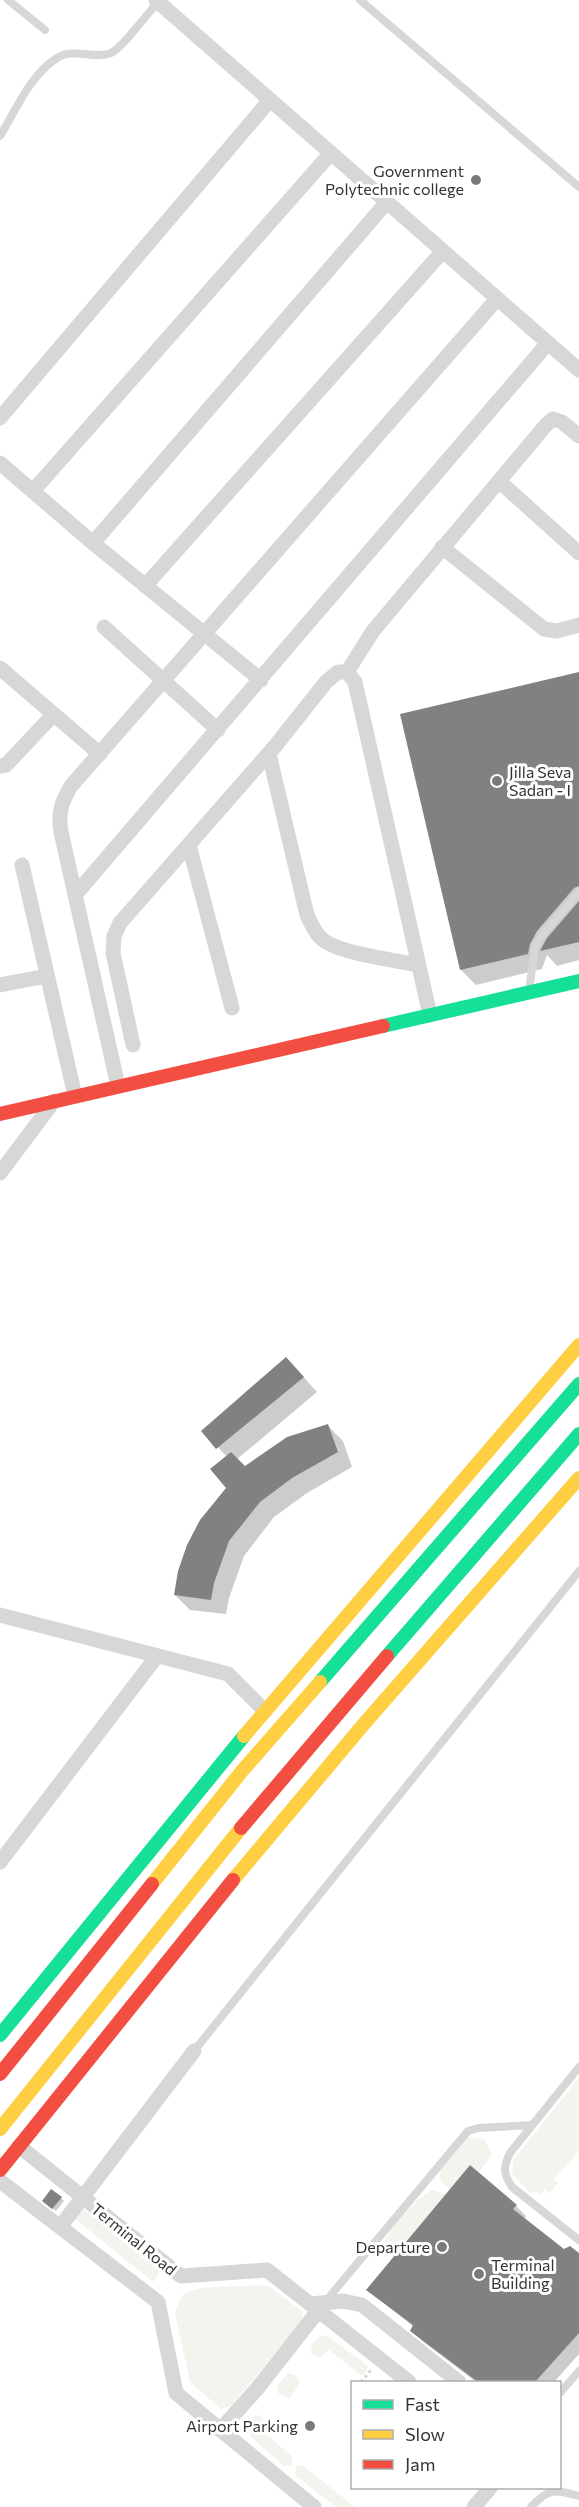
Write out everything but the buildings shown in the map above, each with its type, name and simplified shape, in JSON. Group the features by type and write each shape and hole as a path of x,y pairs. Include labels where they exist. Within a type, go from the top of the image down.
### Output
{"main road":[{"path":"0,1112 579,981"},
{"path":"0,2035 132,1869 404,1545 579,1345"},
{"path":"0,2074 242,1771 579,1384"},
{"path":"0,2129 268,1794 579,1434"},
{"path":"0,2170 175,1950 340,1752 579,1478"}],"street":[{"path":"157,1 579,370"},
{"path":"0,418 270,100"},
{"path":"33,491 331,153"},
{"path":"93,543 387,202"},
{"path":"145,586 443,251"},
{"path":"118,1086 58,813 71,786 498,299"},
{"path":"75,895 548,343"},
{"path":"347,672 373,631 553,419 562,422 579,436"},
{"path":"0,463 93,543 261,680"},
{"path":"499,481 579,553"},
{"path":"442,547 544,629 557,631 579,625"},
{"path":"104,627 218,730"},
{"path":"133,1045 113,953 114,936 120,923 269,754 326,682 338,672 347,672 355,681 430,1015"},
{"path":"3,677 54,714 100,754"},
{"path":"0,766 6,765 54,714"},
{"path":"269,754 307,915 314,931 326,942 343,949 418,964"},
{"path":"189,845 232,1008"},
{"path":"22,865 75,1096"},
{"path":"0,985 47,976"},
{"path":"0,1173 54,1101"},
{"path":"0,1615 228,1674 265,1711"},
{"path":"2,1854 157,1656"},
{"path":"60,2227 194,2051"},
{"name":"Terminal Road","path":"19,2146 181,2276 267,2270 318,2306 408,2381"},
{"name":"Terminal Road","path":"0,2181 158,2302 176,2393 314,2507"},
{"path":"220,2430 256,2390 318,2306 342,2301 362,2305 458,2381"},
{"path":"474,2507 488,2489"}],"lane":[{"path":"8,0 45,30"},
{"path":"360,0 579,187"},
{"path":"0,136 36,78 47,65 59,56 68,53 103,55 115,51 157,1"},
{"path":"529,993 535,947 542,935 579,892"},
{"path":"194,2051 579,1571"},
{"path":"579,2067 531,2125 510,2153 503,2167 505,2176 512,2187 579,2240"},
{"path":"318,2306 468,2132 478,2128 531,2125"},
{"path":"561,2392 579,2371"},
{"path":"531,2507 544,2493 559,2490 579,2496"}],"shaded area":[{"path":"579,2078 579,2151 553,2180 558,2183 549,2193 545,2189 540,2195 535,2191 532,2194 512,2174 513,2160"},
{"path":"468,2137 485,2140 492,2155 479,2172 470,2165 450,2190 440,2180 440,2171"},
{"path":"432,2190 446,2194 393,2257 383,2244 410,2207"},
{"path":"82,2208 160,2271 153,2282 74,2218"},
{"path":"260,2285 270,2287 303,2312 302,2320 232,2405 221,2409 190,2382 175,2314 179,2301 186,2292 201,2288"},
{"path":"326,2335 368,2366 365,2374 361,2375 329,2350 319,2358 311,2353 315,2341"},
{"path":"288,2373 297,2376 300,2383 289,2399 278,2393 277,2387"},
{"path":"260,2415 267,2423 262,2431 292,2456 292,2465 284,2466 251,2437 248,2426 255,2416"},
{"path":"302,2465 355,2507 336,2507 295,2475 296,2466"}],"traffic: fast":[{"path":"383,1026 579,981"},
{"path":"320,1682 579,1384"},
{"path":"387,1656 579,1434"},
{"path":"0,2035 244,1736"}],"traffic: slow":[{"path":"244,1736 579,1345"},
{"path":"233,1880 363,1725 579,1478"},
{"path":"152,1884 242,1771 320,1682"},
{"path":"0,2129 241,1828"}],"traffic: jam":[{"path":"0,1114 383,1026"},
{"path":"241,1828 387,1656"},
{"path":"0,2170 233,1880"},
{"path":"0,2074 152,1884"}],"place":[{"name":"Government Polytechnic college","path":"476,180"},
{"name":"Jilla Seva Sadan - I","path":"497,781"},
{"name":"Departure","path":"442,2247"},
{"name":"Terminal Building","path":"479,2274"},
{"name":"Airport Parking","path":"310,2426"}]}
